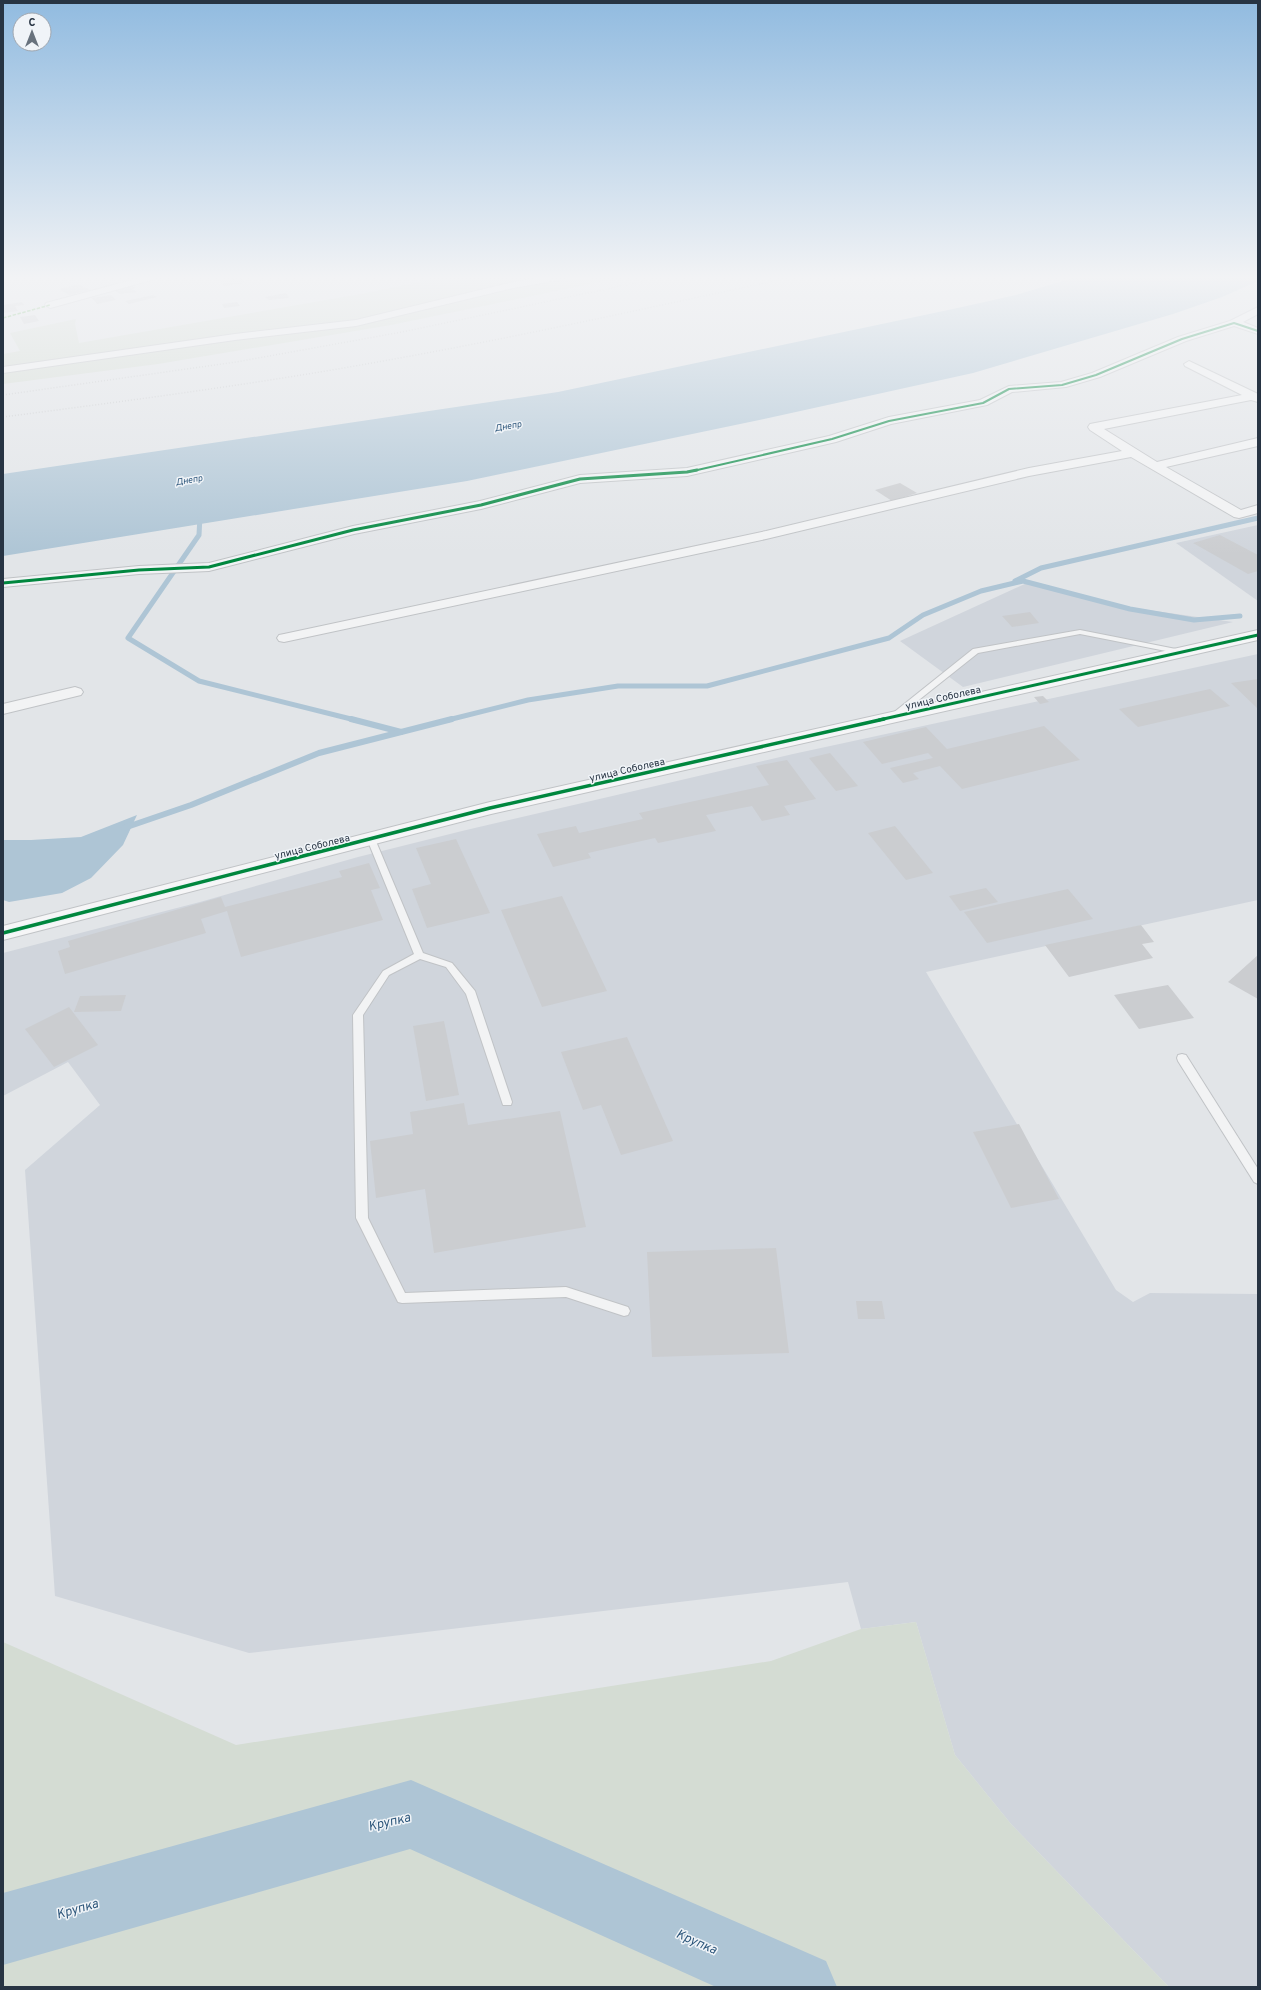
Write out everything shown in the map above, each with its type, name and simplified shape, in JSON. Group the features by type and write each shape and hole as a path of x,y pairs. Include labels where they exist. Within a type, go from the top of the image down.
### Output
{"street":[{"path":"3,583 139,570 209,567 353,530 482,505 580,479 687,472 832,439 888,421 983,403 1009,389 1062,385 1108,370"},
{"path":"1201,370 1255,397"},
{"path":"1255,397 1094,427 1133,453 1239,514 1258,509"},
{"path":"1155,466 1258,442"},
{"path":"284,638 547,583 758,536 1029,472 1133,453"},
{"name":"улица Соболева","path":"3,933 490,808 1258,635"},
{"path":"3,709 75,692"}],"lane":[{"path":"892,717 976,651 1080,632 1181,652"},
{"path":"371,839 419,955"},
{"path":"507,1102 471,993 449,964 419,955 386,973 358,1015 362,1218 402,1298 566,1292 624,1311"},
{"path":"1182,1058 1258,1179"}],"shaded area":[{"path":"3,370 113,370 3,384"},
{"path":"1258,525 1258,601 1176,543"},
{"path":"1029,582 1120,606 1233,622 963,687 900,641"},
{"path":"1258,654 1258,900 926,972 1116,1290 1133,1302 1150,1293 1258,1294 1258,1987 1169,1987 1011,1824 955,1755 916,1622 861,1629 848,1582 249,1653 55,1596 25,1170 100,1105 68,1062 3,1096 3,953 200,902 358,857 462,831 793,754"},
{"path":"916,1622 955,1755 1011,1824 1169,1987 3,1987 3,1642 236,1745 771,1661 861,1629"}],"water":[{"name":"Днепр","path":"663,370 984,370 764,419 467,481 3,556 3,474 558,392"},
{"path":"137,815 123,845 91,878 62,893 9,902 3,900 3,840 81,837"}],"building":[{"path":"900,483 917,493 892,501 875,490"},
{"path":"1220,535 1258,555 1258,571 1248,574 1193,543"},
{"path":"1030,612 1039,623 1012,627 1002,616"},
{"path":"1258,679 1258,709 1231,683"},
{"path":"1210,689 1230,706 1138,727 1119,709"},
{"path":"1043,696 1049,702 1040,704 1034,697"},
{"path":"1044,726 1080,760 962,789 940,766 913,773 919,779 903,783 890,768 933,758 928,753 882,764 863,742 926,727 947,749"},
{"path":"830,753 858,786 836,791 809,758"},
{"path":"787,760 816,799 784,806 790,815 762,821 752,806 706,815 716,831 658,843 655,838 588,853 591,858 553,867 537,834 576,826 579,833 643,819 639,813 769,785 756,766"},
{"path":"895,826 933,873 906,880 868,833"},
{"path":"456,839 490,913 427,928 412,889 431,884 416,848"},
{"path":"369,863 380,888 371,890 383,920 241,957 227,911 201,919 206,933 65,974 58,951 70,947 68,941 221,897 225,907 342,877 339,871"},
{"path":"986,888 998,902 960,911 949,896"},
{"path":"1068,889 1093,919 987,943 964,912"},
{"path":"562,896 607,991 542,1007 501,910"},
{"path":"1141,925 1154,942 1142,944 1153,958 1069,977 1045,945"},
{"path":"1258,955 1258,999 1228,982"},
{"path":"1168,985 1194,1018 1139,1029 1114,995"},
{"path":"126,995 121,1011 74,1012 80,996"},
{"path":"69,1007 98,1045 54,1067 25,1029"},
{"path":"444,1021 459,1095 426,1101 413,1026"},
{"path":"627,1037 673,1141 621,1155 601,1105 583,1110 561,1052"},
{"path":"464,1103 468,1125 560,1111 586,1227 434,1253 425,1189 376,1198 370,1141 413,1134 410,1112"},
{"path":"1019,1124 1059,1199 1011,1208 973,1132"},
{"path":"776,1248 789,1353 652,1357 647,1252"},
{"path":"856,1301 882,1301 885,1319 858,1319"}],"waterway":[{"path":"200,516 199,535 128,638 199,681 351,719"},
{"path":"1015,581 1041,568 1258,518"},
{"path":"452,719 528,700 618,686 707,686 889,638 923,615 981,591 1023,581 1130,609 1194,620 1240,616"},
{"path":"351,719 355,720"},
{"path":"351,719 401,732"},
{"path":"124,828 191,805 319,753 452,719"},
{"path":"448,720 452,719"},
{"name":"Крупка","path":"3,1929 411,1814 800,1987"}],"railway":[{"path":"3,395 180,370"},
{"path":"3,417 199,391 334,370"}],"cycle path":[{"path":"3,583 139,570 209,567 353,530 481,505 580,479 687,472 832,439 889,421 983,403 1009,389 1062,385 1108,370"},
{"path":"3,933 490,808 1258,635"}]}
